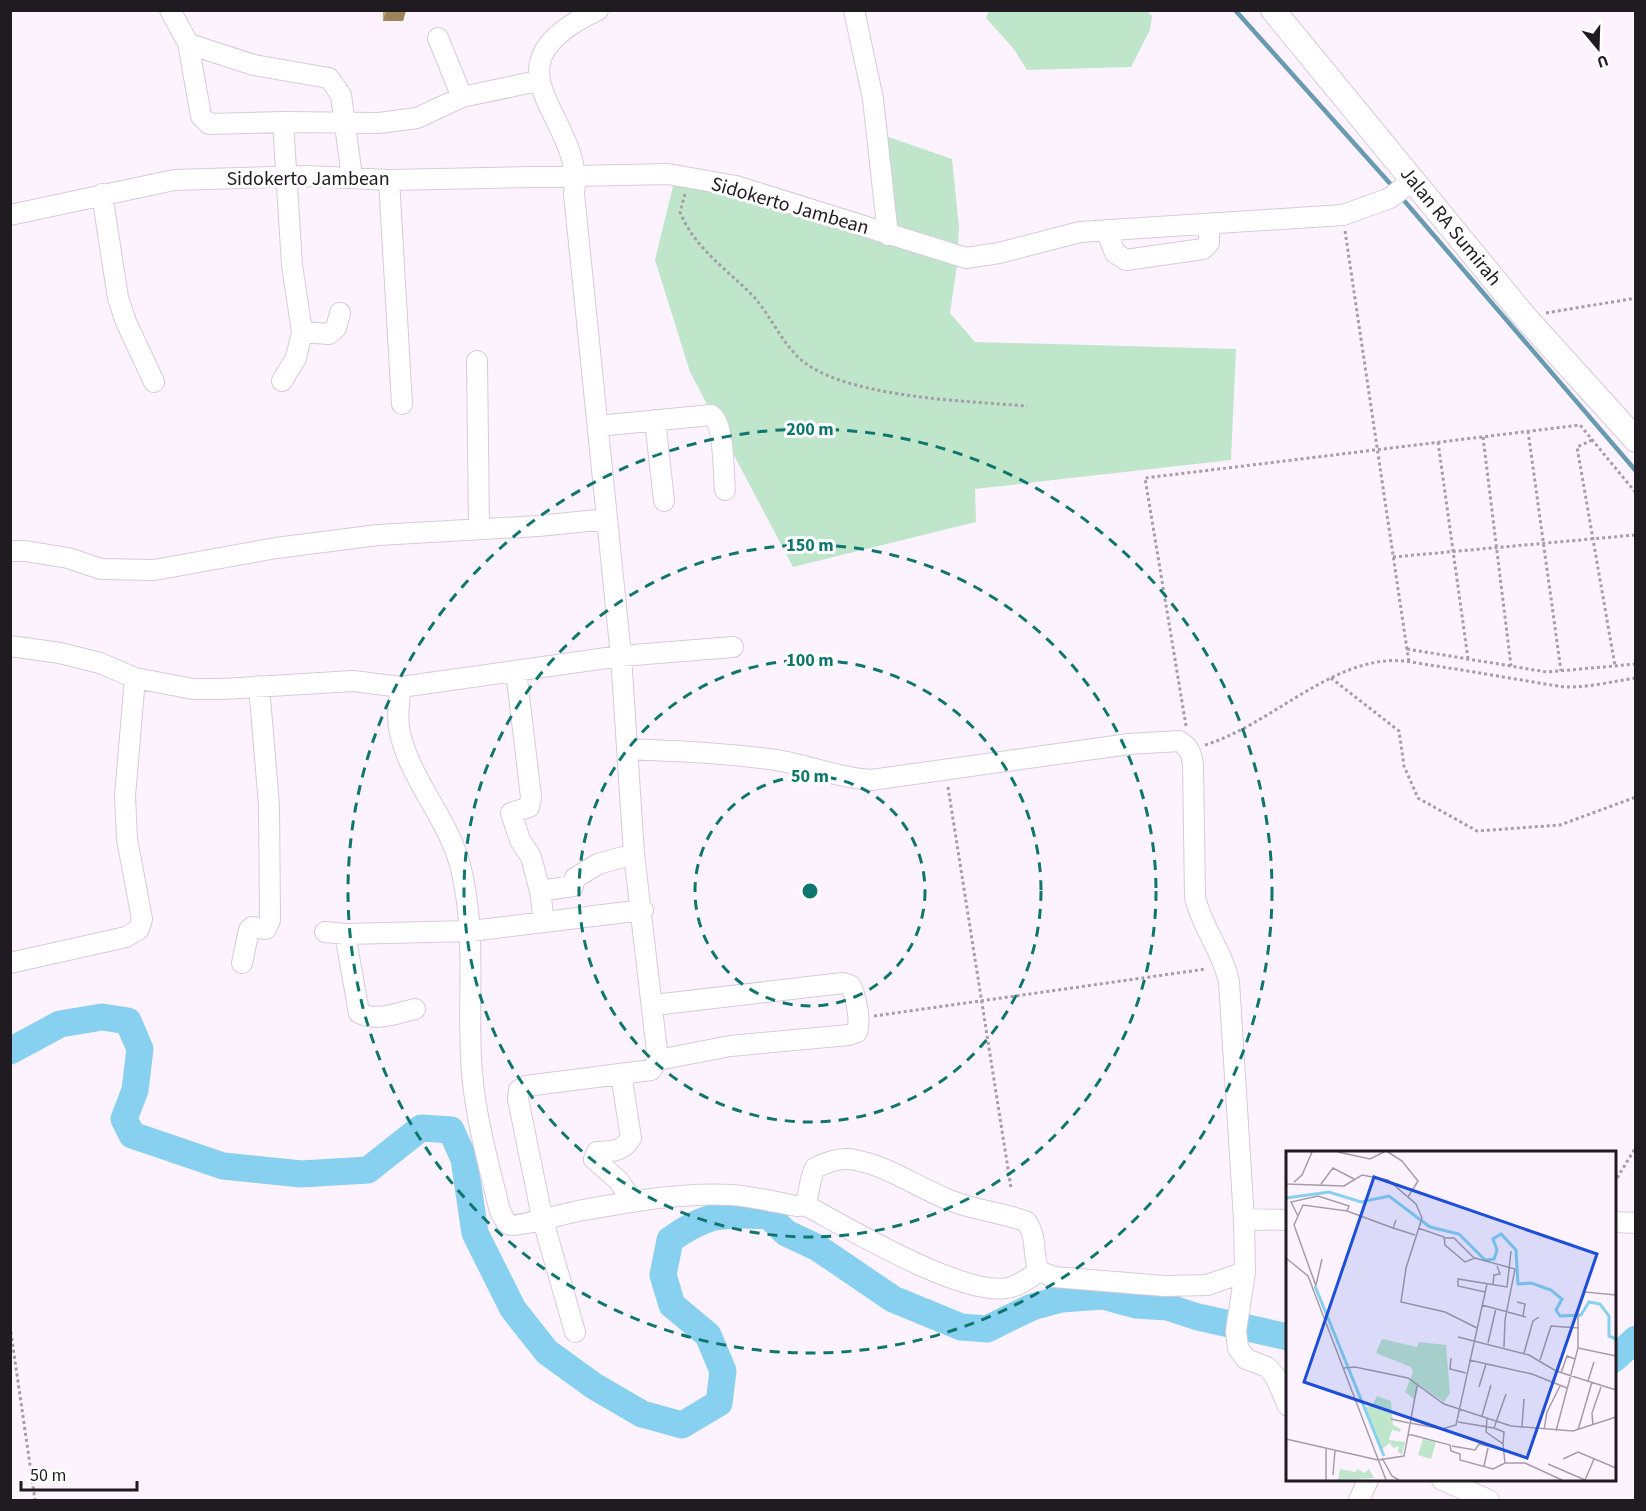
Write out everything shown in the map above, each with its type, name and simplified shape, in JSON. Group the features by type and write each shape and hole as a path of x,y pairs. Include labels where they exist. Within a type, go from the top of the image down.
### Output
{"main road":[{"name":"Jalan RA Sumirah","path":"1273,10 1402,188 1524,316 1635,440"}],"street":[{"path":"170,10 188,43 201,116 209,124 379,123 417,118 462,97 538,81"},
{"path":"575,1332 542,1217 518,1099 519,1090 526,1086 651,1070 658,1060 643,910 634,854 621,656 574,194 576,177 564,140 538,81 541,56 560,32 598,10"},
{"path":"860,21 873,99 888,235"},
{"path":"438,38 462,97"},
{"path":"188,43 254,65 329,78 341,95 347,122 352,177"},
{"path":"282,381 296,358 302,332 292,265 285,177 284,122"},
{"name":"Sidokerto Jambean","path":"10,214 174,180 352,177 389,180 668,174 736,186 966,258 999,254 1080,231 1342,215 1402,188"},
{"path":"389,180 402,404"},
{"path":"102,194 118,298 126,322 154,382"},
{"path":"1106,230 1115,253 1126,260 1203,249 1209,243 1209,224"},
{"path":"302,332 328,334 336,328 340,313"},
{"path":"477,361 479,528"},
{"path":"598,426 711,415 715,417 721,436 725,490"},
{"path":"655,420 664,501"},
{"path":"10,551 68,558 101,569 154,570 276,548 378,535 607,519"},
{"path":"10,646 60,653 100,663 135,678 193,689 353,681 400,687 621,656 733,646"},
{"path":"516,671 531,797 529,807 511,813 520,840 531,857 540,891 544,922"},
{"path":"10,963 126,937 139,929 142,919 127,839 125,796 135,678"},
{"path":"242,963 249,930 252,927 266,929 270,920 269,805 259,686"},
{"path":"400,687 399,727 403,744 410,762 450,837 460,865 471,931 472,1073 476,1105 500,1211 507,1222 513,1226 542,1217 633,1202 734,1196 797,1206 805,1205 901,1256 981,1288 1007,1288 1021,1284 1039,1271"},
{"path":"627,749 708,752 775,760 815,767 846,778 871,780 1129,744 1179,741 1190,750 1193,764 1195,897 1200,917 1226,966 1229,982 1244,1219 1245,1272 1236,1331 1238,1348 1246,1359 1267,1367 1275,1376 1286,1404"},
{"path":"580,919 573,886 575,878 589,868 634,854"},
{"path":"540,891 573,886"},
{"path":"325,932 345,934 471,931 643,910"},
{"path":"345,934 358,1013 367,1018 378,1018 415,1009"},
{"path":"654,1005 843,983 850,985 854,990 858,1019 857,1032 849,1035 730,1046 658,1060"},
{"path":"621,1074 631,1138 627,1146 618,1151 597,1152 594,1159 618,1180 633,1202"},
{"path":"805,1205 810,1192 809,1180 815,1168 829,1161 852,1159 876,1166 951,1201 980,1211 1010,1215 1027,1222 1037,1244 1033,1258 1039,1271 1054,1277 1165,1286 1207,1285 1245,1272"},
{"path":"1244,1219 1286,1220"},
{"path":"1616,1222 1635,1223"},
{"path":"1359,1500 1367,1481"},
{"path":"1446,1481 1489,1500"}],"path":[{"path":"689,178 680,212 686,228 695,241 755,299 798,358 829,377 859,387 1027,406"},
{"path":"1342,215 1409,663"},
{"path":"1524,316 1635,298"},
{"path":"1635,493 1580,425 1145,478 1190,750 1229,738 1250,727 1279,706 1331,678 1373,662 1389,660 1530,680 1560,687 1635,678"},
{"path":"1528,431 1561,671"},
{"path":"1483,437 1511,666"},
{"path":"1592,440 1577,447 1615,666"},
{"path":"1438,442 1468,659"},
{"path":"1635,521 1635,541"},
{"path":"1394,557 1635,535"},
{"path":"1407,650 1547,672 1635,664"},
{"path":"1331,678 1399,731 1404,766 1418,798 1477,831 1560,825 1635,797"},
{"path":"945,771 1011,1188"},
{"path":"858,1019 1226,966"},
{"path":"1616,1180 1635,1147"},
{"path":"10,1326 35,1500"}],"green space":[{"path":"989,10 1146,10 1152,16 1150,30 1131,67 1027,70 1013,48 986,18"},
{"path":"874,132 952,159 959,227 957,265 950,313 975,342 1236,349 1231,460 975,489 976,522 793,567 690,372 655,260 674,182 730,192 878,242"}],"waterway":[{"path":"1235,10 1394,188"},
{"path":"1401,197 1636,471"},
{"path":"10,1051 60,1024 102,1017 128,1021 140,1049 135,1090 124,1119 132,1135 223,1166 301,1174 368,1170 421,1128 451,1130 464,1159 475,1233 513,1309 547,1352 594,1386 642,1414 682,1425 719,1403 723,1371 708,1335 672,1305 663,1275 670,1240 695,1224 728,1215 769,1216 786,1233 818,1248 893,1299 961,1327 987,1329 1032,1307 1061,1299 1103,1296 1136,1305 1167,1307 1198,1317 1286,1337"},
{"path":"1616,1357 1636,1339"}]}
